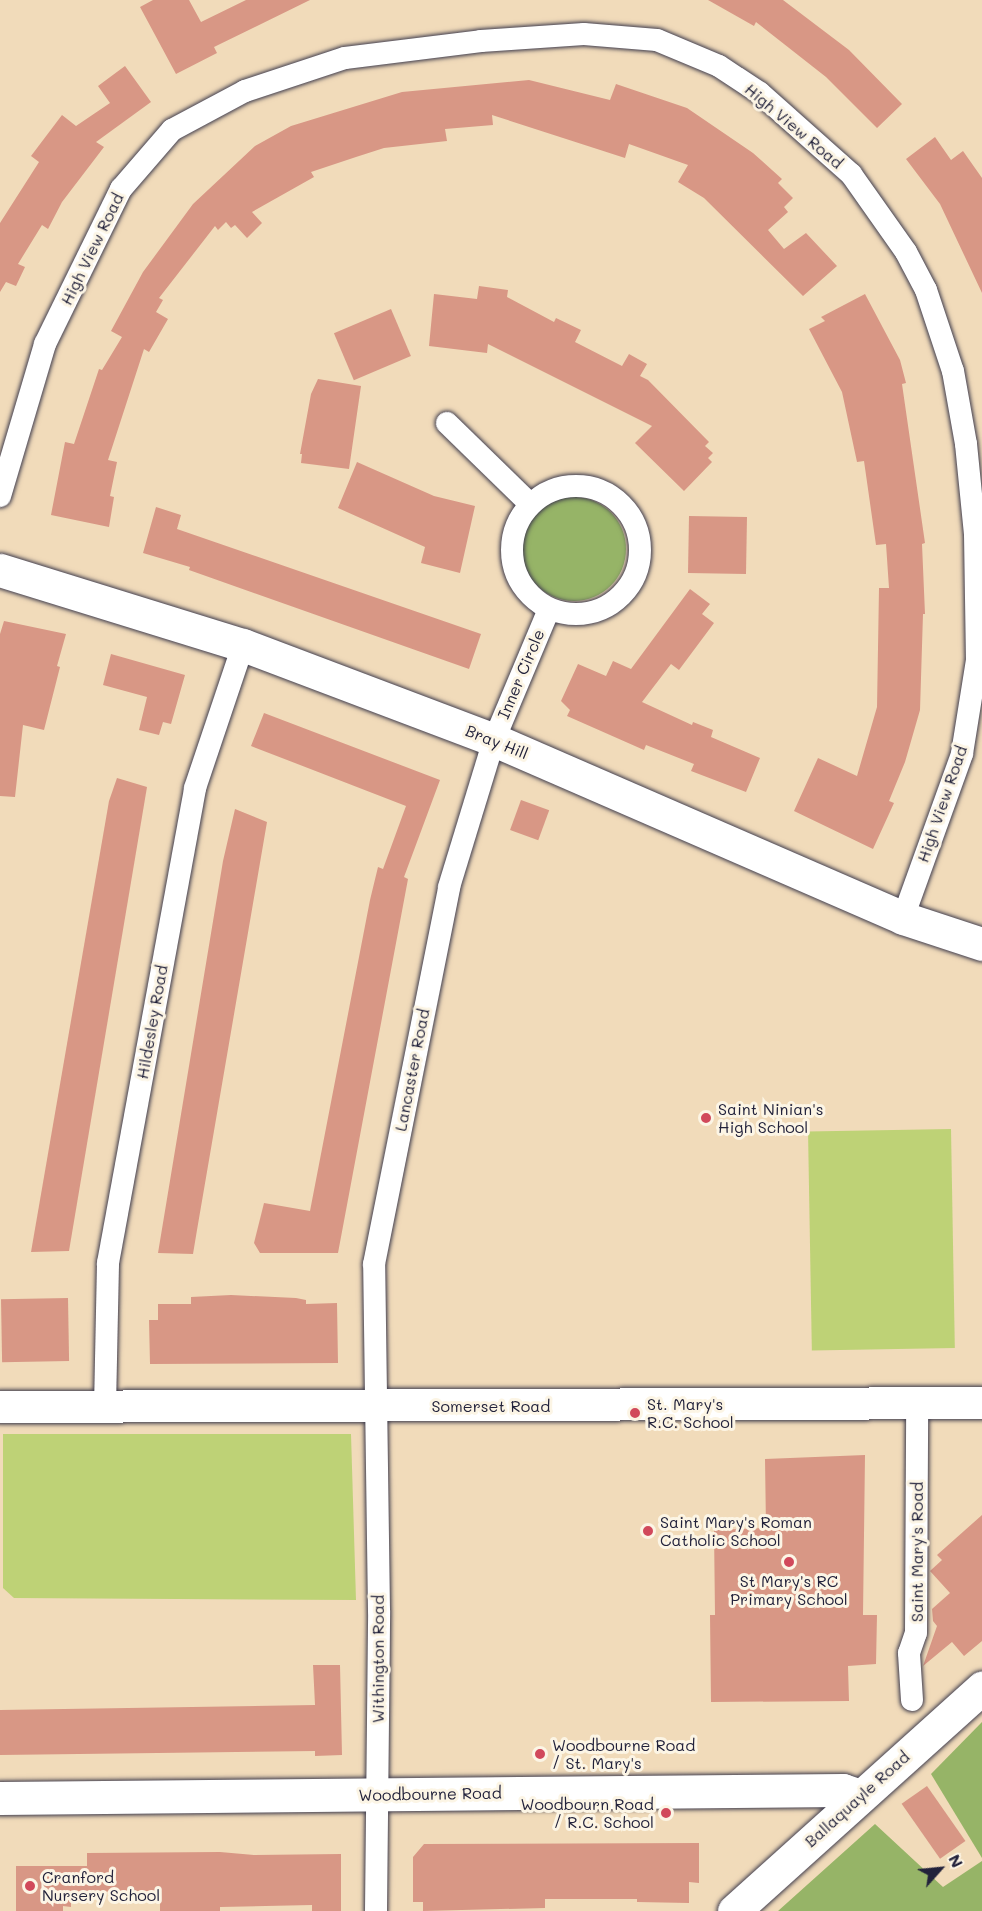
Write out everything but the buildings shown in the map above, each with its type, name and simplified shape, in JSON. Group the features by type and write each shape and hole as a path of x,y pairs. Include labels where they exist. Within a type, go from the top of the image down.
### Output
{"main road":[{"name":"Bray Hill","path":"0,570 243,645 494,740 903,918 982,944"},
{"name":"Somerset Road","path":"0,1407 982,1403"},
{"name":"Ballaquayle Road","path":"734,1911 982,1688"},
{"name":"Woodbourne Road","path":"0,1798 843,1790 860,1796"}],"street":[{"name":"High View Road","path":"0,496 45,344 121,189 172,130 245,91 345,58 481,41 584,34 657,40 719,66 760,93 851,174 906,252 927,290 953,371 979,534 980,661 962,754 903,918"},
{"path":"447,423 530,504"},
{"name":"Inner Circle","path":"581,485 599,489 616,498 628,512 637,529 640,548 638,566 631,583 619,598 604,608 586,614 567,614 549,609 532,597 519,581 512,561 512,540 518,520 530,504 545,493 563,486 581,485"},
{"name":"Inner Circle","path":"494,740 549,609"},
{"name":"Hildesley Road","path":"105,1407 108,1263 195,788 243,645"},
{"name":"Lancaster Road","path":"376,1406 374,1264 449,887 494,740"},
{"name":"Saint Mary's Road","path":"912,1700 909,1653 916,1633 917,1404"},
{"name":"Withington Road","path":"376,1406 379,1611 376,1911"}],"green space":[{"path":"574,497 594,501 611,512 622,529 626,549 622,569 611,586 594,597 574,601 554,597 537,586 526,569 522,549 526,529 537,512 554,501"},
{"path":"951,1129 955,1348 812,1350 808,1131"},
{"path":"3,1434 351,1434 356,1600 14,1598 3,1588"},
{"path":"982,1722 982,1858 931,1774"},
{"path":"875,1824 943,1887 982,1861 982,1911 778,1911"}],"place":[{"name":"Saint Ninian's High School","path":"706,1118"},
{"name":"St. Mary's R.C. School","path":"635,1413"},
{"name":"Saint Mary's Roman Catholic School","path":"648,1531"},
{"name":"St Mary's RC Primary School","path":"789,1562"},
{"name":"Woodbourne Road / St. Mary's","path":"540,1754"},
{"name":"Woodbourn Road / R.C. School","path":"666,1813"},
{"name":"Cranford Nursery School","path":"30,1886"}]}
